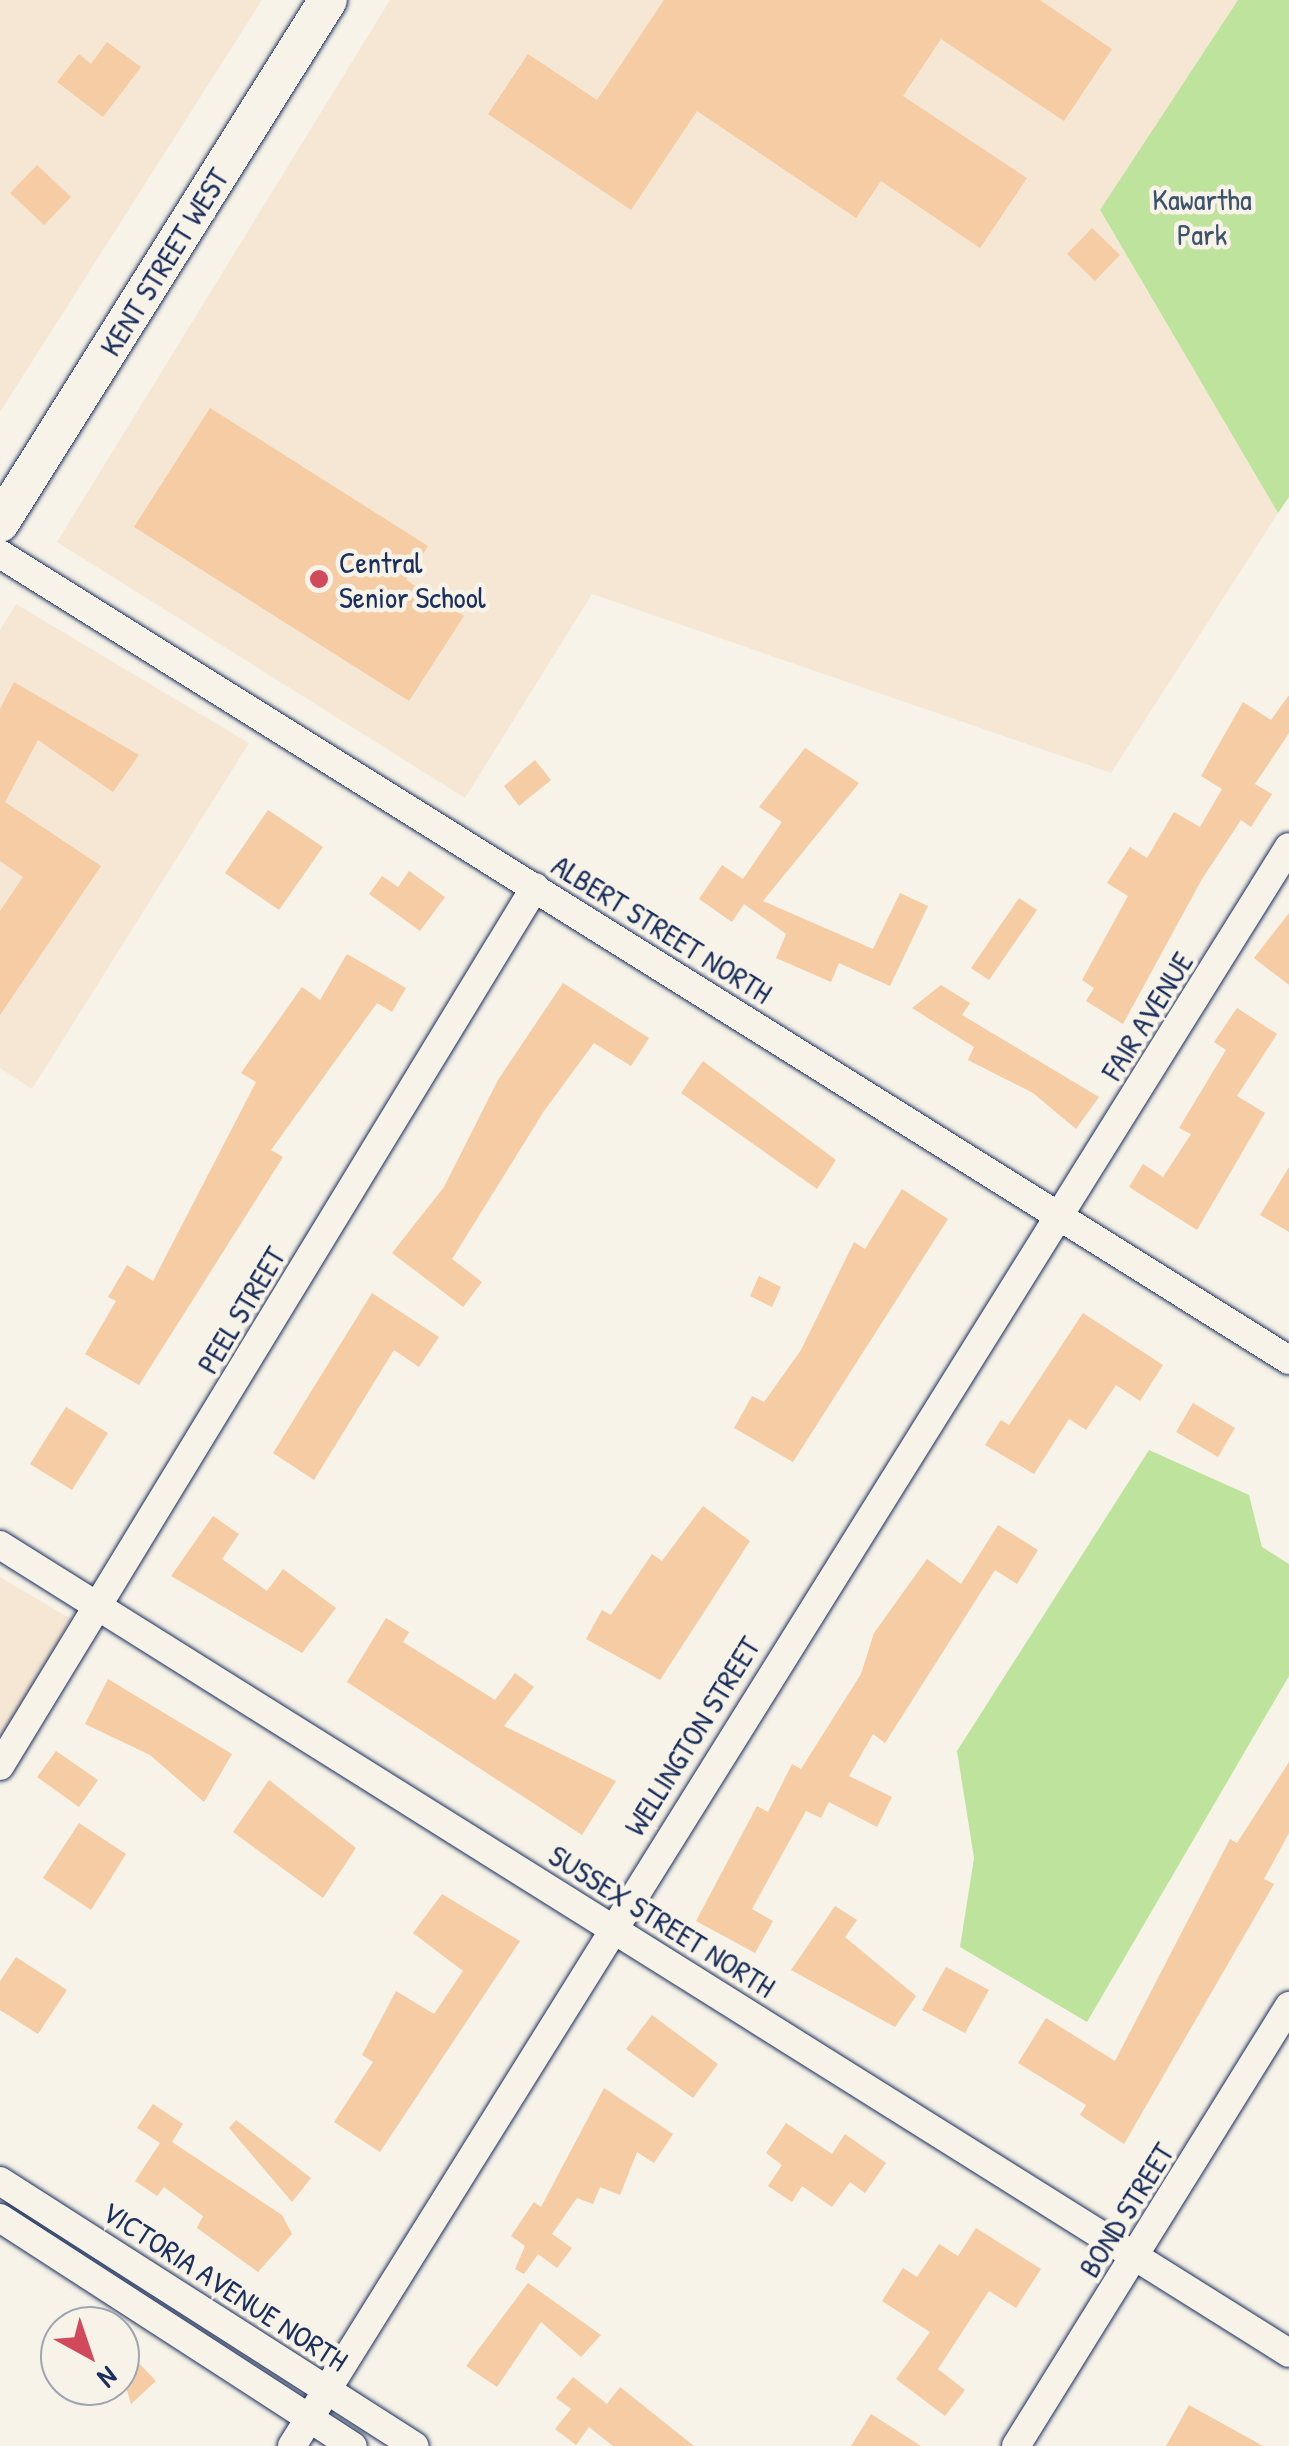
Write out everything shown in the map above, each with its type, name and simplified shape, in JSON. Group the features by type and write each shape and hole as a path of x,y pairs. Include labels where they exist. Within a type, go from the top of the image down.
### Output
{"main road":[{"name":"KENT STREET WEST","path":"0,523 328,0"}],"street":[{"name":"ALBERT STREET NORTH","path":"0,554 1289,1360"},
{"name":"FAIR AVENUE","path":"1060,1219 1289,848"},
{"name":"PEEL STREET","path":"0,1766 535,886"},
{"name":"WELLINGTON STREET","path":"292,2446 610,1926 1060,1219"},
{"name":"SUSSEX STREET NORTH","path":"0,1546 1289,2353"},
{"name":"BOND STREET","path":"1016,2446 1289,2006"},
{"name":"VICTORIA AVENUE NORTH","path":"0,2181 415,2446"},
{"path":"40,2207 12,2225 354,2446"}],"shaded area":[{"path":"0,0 262,0 0,412"},
{"path":"390,0 1238,0 1100,211 1278,513 1111,773 592,594 465,798 57,542"},
{"path":"16,604 249,743 32,1089 0,1068 0,630"},
{"path":"0,1577 71,1619 0,1739"}],"green space":[{"name":"Kawartha Park","path":"1238,0 1289,0 1289,497 1278,513 1100,210"},
{"path":"1149,1450 1249,1495 1262,1547 1289,1564 1289,1676 1087,2022 960,1947 974,1858 957,1751"}],"building":[{"path":"664,0 1040,0 1112,49 1064,121 941,39 903,96 1027,178 980,248 881,181 856,218 697,111 631,210 488,114 528,54 597,100"},
{"path":"107,42 141,67 103,117 57,82 79,54 91,64"},
{"path":"37,165 71,197 44,225 10,193"},
{"path":"1092,228 1120,255 1095,281 1067,254"},
{"path":"210,408 428,546 406,580 464,616 409,701 134,527"},
{"path":"14,682 139,755 113,792 38,740 5,802 101,866 0,1015 0,911 23,877 0,861 0,709"},
{"path":"1289,695 1289,733 1255,784 1272,794 1251,827 1241,820 1202,879 1123,1024 1086,1001 1094,988 1082,980 1128,896 1107,883 1130,847 1147,858 1174,812 1200,827 1222,789 1201,776 1243,702 1271,720"},
{"path":"805,748 859,783 763,901 873,949 900,893 928,906 890,986 839,963 831,982 776,958 786,934 744,904 732,922 699,899 722,865 743,879 782,822 759,807"},
{"path":"535,760 551,780 519,806 504,786"},
{"path":"268,810 323,847 279,910 225,873"},
{"path":"409,871 445,897 420,931 369,894 382,876 398,887"},
{"path":"1019,898 1037,910 989,980 971,968"},
{"path":"1289,913 1289,985 1254,958"},
{"path":"347,954 406,988 392,1012 377,1003 271,1150 283,1157 139,1385 85,1354 116,1301 108,1297 127,1265 153,1281 256,1082 241,1073 302,987 320,1000"},
{"path":"563,983 649,1038 631,1066 594,1043 544,1111 452,1259 482,1282 463,1307 392,1253 444,1187 498,1080"},
{"path":"941,985 970,1003 962,1015 1099,1097 1076,1129 1033,1093 968,1060 974,1047 912,1008"},
{"path":"1237,1008 1277,1034 1237,1096 1265,1113 1197,1230 1129,1187 1143,1164 1163,1177 1191,1134 1179,1128 1226,1050 1214,1042"},
{"path":"703,1061 836,1160 817,1189 681,1093"},
{"path":"1289,1167 1289,1232 1260,1215"},
{"path":"902,1189 948,1219 793,1462 734,1428 752,1396 764,1402 801,1350 854,1242 865,1249"},
{"path":"759,1276 781,1287 772,1307 750,1296"},
{"path":"372,1293 439,1337 419,1367 394,1350 314,1480 273,1453"},
{"path":"1083,1313 1163,1365 1140,1401 1116,1385 1086,1430 1069,1419 1034,1474 985,1445 1001,1420 1009,1425"},
{"path":"1193,1403 1235,1428 1218,1457 1176,1432"},
{"path":"66,1407 108,1433 72,1490 30,1464"},
{"path":"703,1506 750,1541 660,1680 586,1639 602,1610 611,1615 652,1554 662,1561"},
{"path":"213,1516 239,1534 222,1559 267,1591 283,1569 336,1608 302,1653 171,1576"},
{"path":"998,1525 1038,1550 1017,1584 995,1570 885,1743 873,1734 849,1776 892,1797 877,1827 829,1802 821,1818 806,1811 752,1909 773,1921 755,1953 696,1921 757,1806 768,1812 792,1764 801,1769 861,1674 874,1633 927,1559 961,1584"},
{"path":"386,1618 409,1632 403,1642 495,1700 515,1673 534,1687 504,1726 616,1781 582,1835 347,1682"},
{"path":"108,1679 232,1754 204,1802 150,1755 85,1724"},
{"path":"56,1751 98,1780 79,1807 37,1777"},
{"path":"1289,1762 1289,1833 1264,1879 1274,1884 1124,2144 1080,2115 1086,2105 1018,2063 1046,2018 1115,2061 1230,1839 1237,1843"},
{"path":"269,1780 356,1848 323,1898 233,1832"},
{"path":"79,1823 126,1854 91,1910 43,1878"},
{"path":"442,1894 520,1941 380,2152 334,2122 373,2062 362,2055 396,1991 434,2014 463,1971 413,1933"},
{"path":"835,1906 857,1920 845,1937 916,1996 895,2027 791,1970"},
{"path":"16,1957 67,1990 38,2034 0,2010 0,1981"},
{"path":"946,1967 989,1990 965,2033 922,2010"},
{"path":"652,2015 718,2064 693,2098 626,2049"},
{"path":"604,2088 673,2134 654,2163 637,2152 620,2195 600,2187 593,2204 577,2198 552,2234 572,2248 557,2268 538,2254 524,2274 515,2269 525,2246 511,2236 534,2202 541,2207"},
{"path":"153,2104 183,2124 172,2142 282,2215 292,2234 258,2272 197,2228 203,2216 164,2187 157,2196 135,2181 160,2143 137,2128"},
{"path":"236,2120 311,2178 292,2202 229,2128"},
{"path":"786,2123 832,2154 845,2134 886,2163 865,2193 850,2182 832,2207 802,2186 792,2202 768,2186 782,2165 766,2153"},
{"path":"976,2228 1041,2269 1016,2308 989,2291 938,2369 965,2390 945,2416 896,2379 930,2332 882,2301 903,2268 917,2277 939,2244 958,2256"},
{"path":"528,2283 601,2335 581,2357 541,2322 497,2387 466,2366"},
{"path":"140,2364 156,2381 140,2396"},
{"path":"573,2377 607,2404 620,2387 694,2446 613,2446 589,2427 576,2445 555,2429 571,2409 556,2398"},
{"path":"1189,2405 1263,2446 1166,2446"},
{"path":"871,2414 921,2446 851,2446"}],"place":[{"name":"Central Senior School","path":"319,579"}]}
